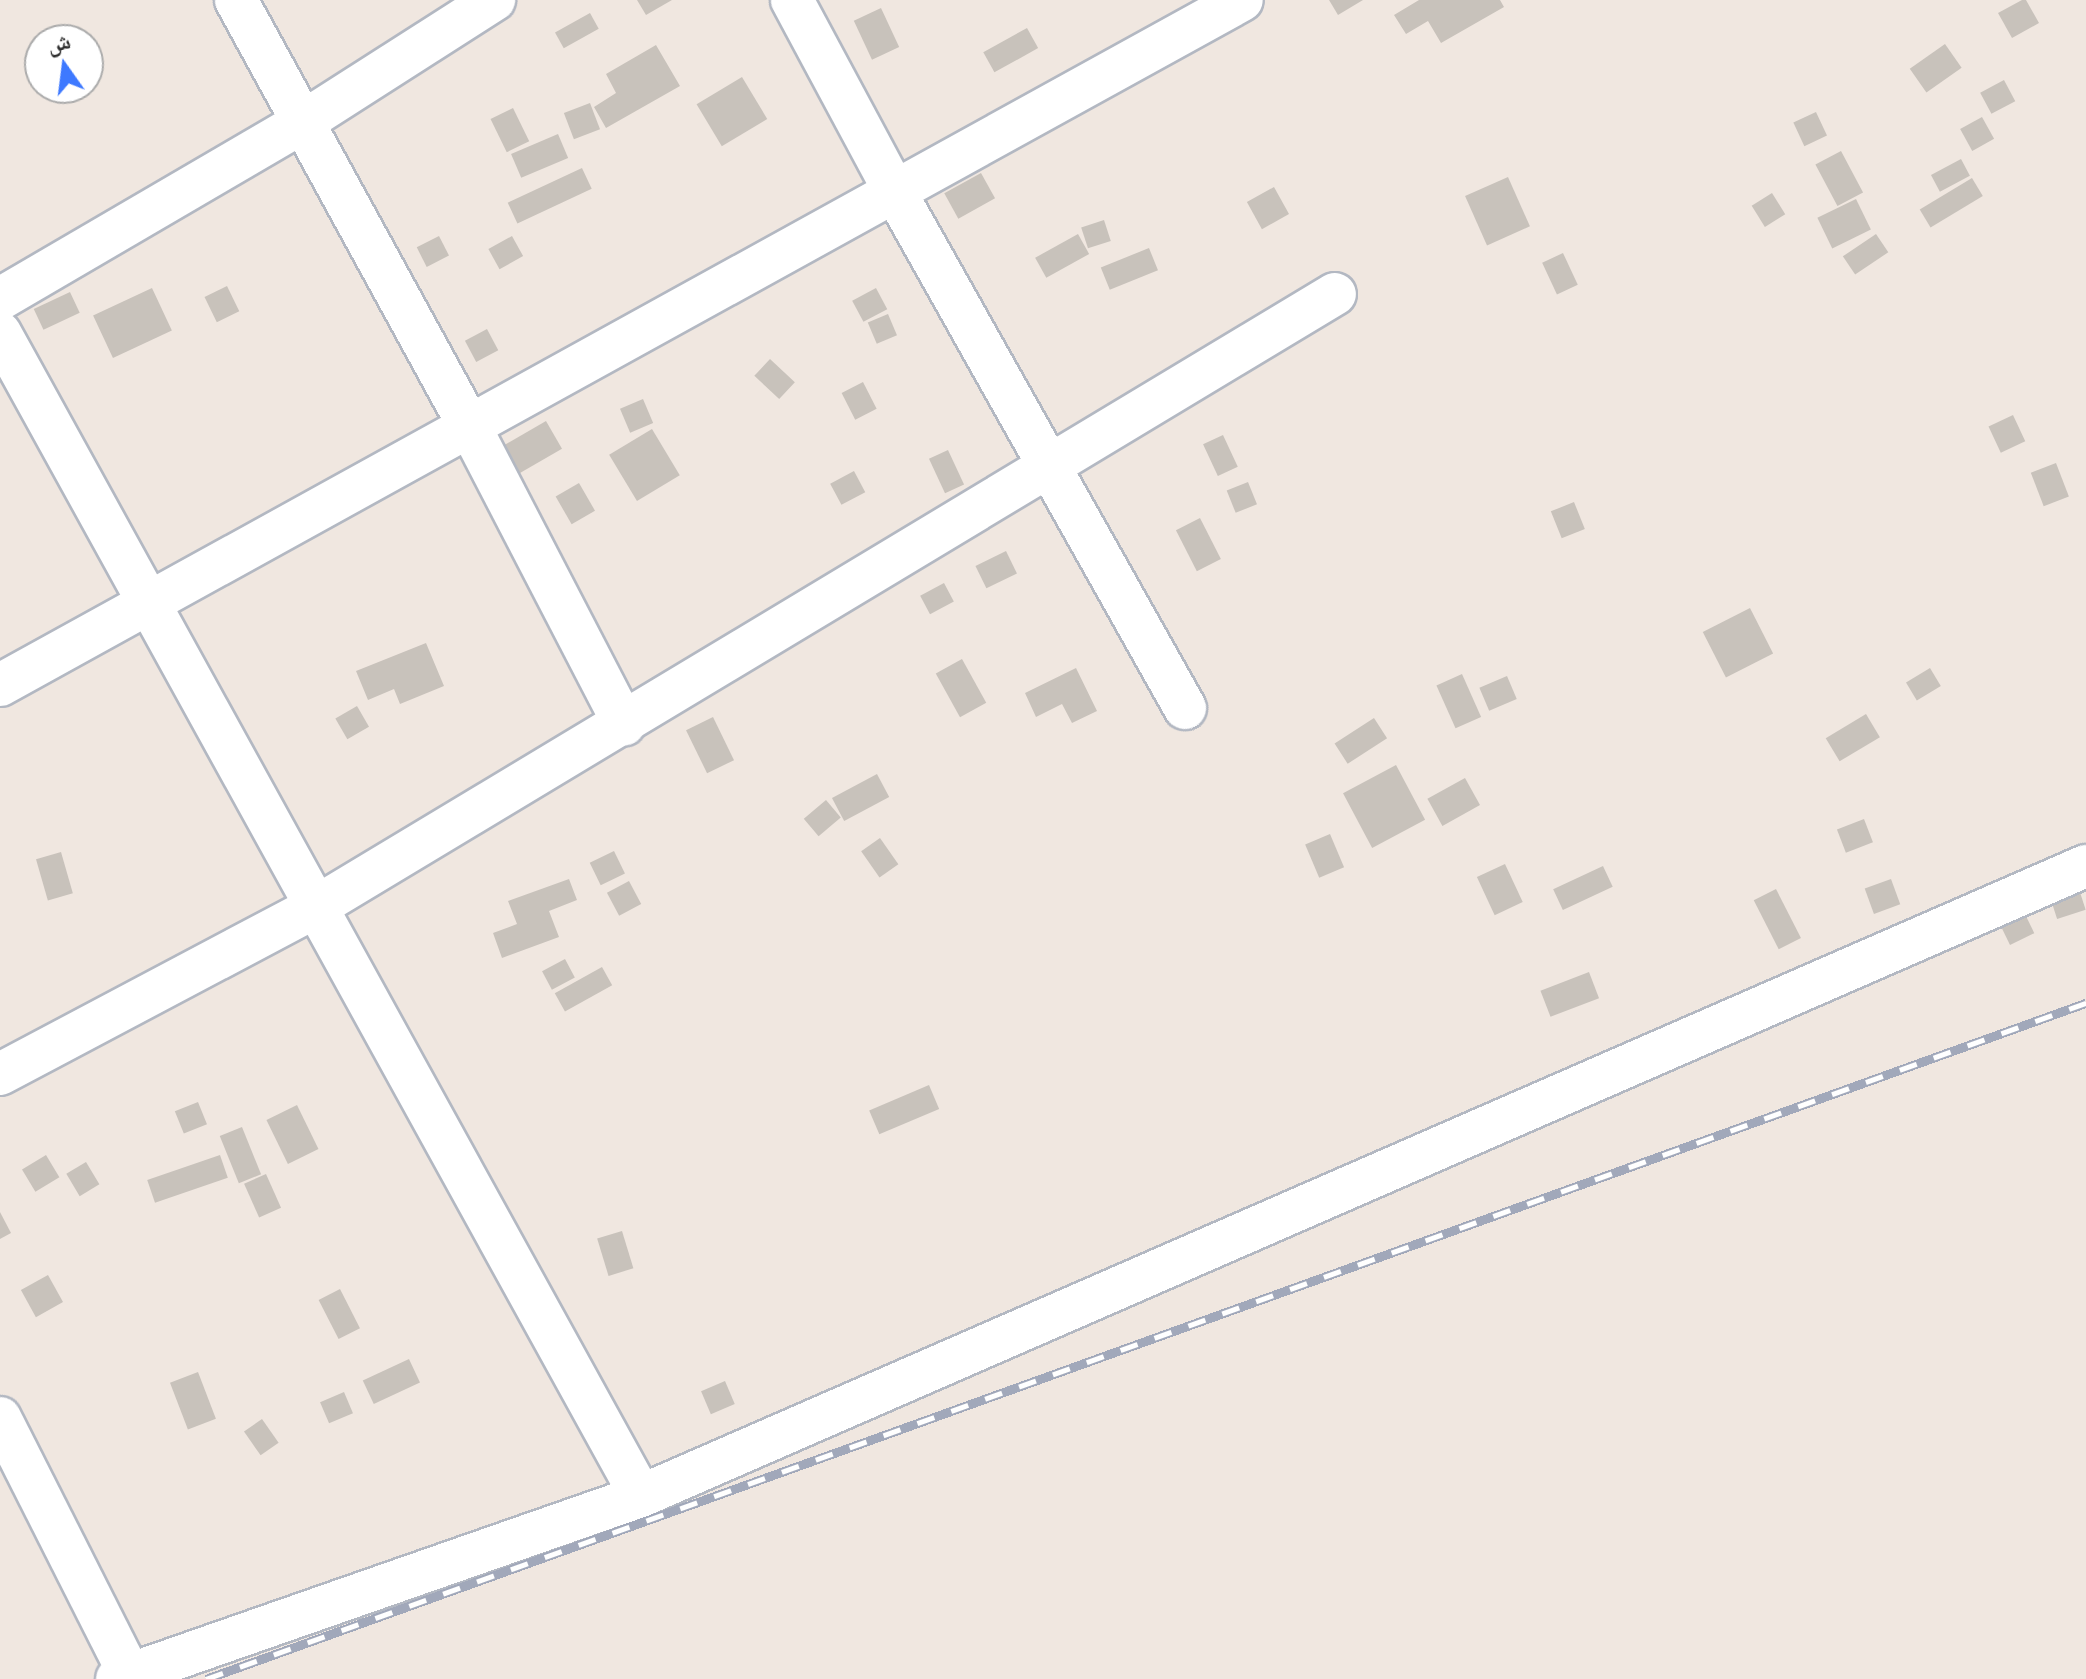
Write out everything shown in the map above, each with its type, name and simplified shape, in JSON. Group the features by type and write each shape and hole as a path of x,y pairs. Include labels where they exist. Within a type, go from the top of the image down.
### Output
{"street":[{"path":"236,0 470,427 624,724"},
{"path":"0,299 303,122 494,0"},
{"path":"792,0 895,192 1185,708"},
{"path":"0,685 1242,0"},
{"path":"0,1074 316,907 1335,294"},
{"path":"0,333 641,1496"},
{"path":"0,1418 124,1677 641,1496 2086,866"}],"building":[{"path":"637,0 672,0 646,15"},
{"path":"1329,0 1363,0 1338,15"},
{"path":"1419,0 1500,0 1504,7 1441,43 1428,21 1406,34 1394,15"},
{"path":"2026,0 2039,23 2012,38 1998,13"},
{"path":"881,8 899,47 872,60 854,21"},
{"path":"590,13 599,29 564,48 555,32"},
{"path":"1027,28 1038,48 994,72 983,52"},
{"path":"1945,44 1962,68 1926,92 1910,69"},
{"path":"656,45 680,86 606,128 594,107 616,93 606,74"},
{"path":"742,77 767,119 722,146 697,104"},
{"path":"2004,80 2015,101 1991,114 1980,93"},
{"path":"590,103 600,129 574,139 564,113"},
{"path":"513,108 529,141 507,152 491,119"},
{"path":"1816,112 1827,136 1804,146 1793,123"},
{"path":"1982,117 1994,139 1972,151 1960,129"},
{"path":"558,134 568,158 521,178 511,154"},
{"path":"1841,151 1863,192 1837,206 1815,165"},
{"path":"1961,159 1970,176 1940,192 1931,175"},
{"path":"582,168 592,189 517,223 508,203"},
{"path":"981,173 995,198 958,219 944,193"},
{"path":"1508,177 1530,226 1487,245 1465,196"},
{"path":"1972,178 1983,196 1931,227 1920,209"},
{"path":"1274,187 1289,214 1262,229 1247,202"},
{"path":"1772,193 1785,214 1765,227 1752,206"},
{"path":"1856,199 1871,230 1832,248 1817,218"},
{"path":"1104,220 1111,241 1088,248 1081,227"},
{"path":"1078,234 1089,254 1046,278 1035,258"},
{"path":"1876,234 1888,252 1855,275 1843,256"},
{"path":"439,236 449,256 427,267 417,247"},
{"path":"512,236 523,256 500,269 488,249"},
{"path":"1149,248 1158,270 1110,290 1101,267"},
{"path":"1563,253 1578,285 1557,294 1542,263"},
{"path":"227,286 239,311 217,322 205,297"},
{"path":"152,288 172,331 113,358 93,315"},
{"path":"876,288 887,309 863,322 852,301"},
{"path":"70,292 80,313 43,330 34,309"},
{"path":"888,314 897,335 877,344 868,323"},
{"path":"487,329 498,350 476,362 465,341"},
{"path":"770,359 795,382 779,399 754,376"},
{"path":"863,382 877,409 855,420 842,393"},
{"path":"643,399 653,423 630,433 620,409"},
{"path":"2013,415 2025,441 2001,453 1989,426"},
{"path":"546,421 562,449 520,473 504,446"},
{"path":"652,429 680,475 637,501 609,455"},
{"path":"1223,435 1238,467 1218,476 1203,444"},
{"path":"948,450 964,484 945,493 929,459"},
{"path":"2056,463 2069,497 2044,506 2031,473"},
{"path":"854,471 865,492 841,505 830,484"},
{"path":"1248,482 1257,504 1236,513 1227,491"},
{"path":"579,483 595,511 572,524 556,497"},
{"path":"1574,502 1585,529 1562,538 1551,511"},
{"path":"1200,518 1221,559 1197,571 1176,530"},
{"path":"1006,551 1017,573 986,588 975,566"},
{"path":"944,583 954,602 930,614 920,596"},
{"path":"1750,608 1773,653 1726,678 1703,632"},
{"path":"426,643 444,686 400,704 394,689 368,700 356,671"},
{"path":"962,659 986,703 960,717 936,674"},
{"path":"1076,668 1097,711 1072,723 1062,704 1036,717 1025,693"},
{"path":"1930,668 1941,686 1917,700 1906,682"},
{"path":"1462,674 1481,717 1456,728 1436,685"},
{"path":"1507,676 1517,699 1489,711 1479,688"},
{"path":"357,706 369,727 347,739 335,718"},
{"path":"1866,714 1880,737 1840,761 1826,738"},
{"path":"713,717 734,760 707,773 686,730"},
{"path":"1374,718 1387,738 1348,764 1335,744"},
{"path":"1396,765 1425,820 1372,848 1343,793"},
{"path":"877,774 889,797 844,821 832,798"},
{"path":"1465,778 1480,805 1442,826 1427,799"},
{"path":"826,800 841,818 819,836 804,819"},
{"path":"1864,819 1873,842 1846,853 1837,829"},
{"path":"1330,834 1344,867 1319,878 1305,845"},
{"path":"880,838 898,864 880,877 861,851"},
{"path":"614,851 625,873 601,885 590,863"},
{"path":"61,852 73,893 48,901 36,859"},
{"path":"1505,864 1523,902 1495,915 1477,877"},
{"path":"1603,866 1613,887 1563,910 1553,889"},
{"path":"569,879 577,900 549,911 559,937 502,958 493,933 517,924 508,901"},
{"path":"1891,879 1900,904 1874,914 1865,889"},
{"path":"629,881 641,904 619,916 607,893"},
{"path":"2077,883 2086,910 2057,919 2048,892"},
{"path":"1776,889 1801,938 1779,949 1754,900"},
{"path":"2022,908 2034,933 2010,945 1998,920"},
{"path":"565,959 575,978 552,990 542,971"},
{"path":"602,967 612,985 565,1012 555,993"},
{"path":"1589,972 1599,998 1550,1017 1540,991"},
{"path":"929,1085 939,1109 879,1134 869,1110"},
{"path":"198,1102 207,1124 184,1134 175,1111"},
{"path":"297,1105 318,1149 288,1164 266,1120"},
{"path":"242,1127 261,1174 239,1183 220,1136"},
{"path":"46,1155 59,1177 35,1192 22,1169"},
{"path":"220,1155 228,1178 155,1203 147,1180"},
{"path":"86,1162 99,1184 80,1196 66,1174"},
{"path":"266,1174 281,1208 259,1218 244,1184"},
{"path":"0,1212 11,1233 0,1239"},
{"path":"622,1231 633,1268 609,1276 597,1239"},
{"path":"48,1275 63,1302 36,1317 21,1290"},
{"path":"340,1289 360,1328 339,1339 319,1300"},
{"path":"409,1359 420,1383 374,1404 363,1381"},
{"path":"198,1372 216,1419 188,1429 170,1383"},
{"path":"725,1381 735,1404 711,1414 701,1391"},
{"path":"344,1392 353,1413 329,1423 320,1402"},
{"path":"262,1419 279,1443 261,1455 244,1432"}],"railway":[{"path":"206,1679 2086,1003"}]}
